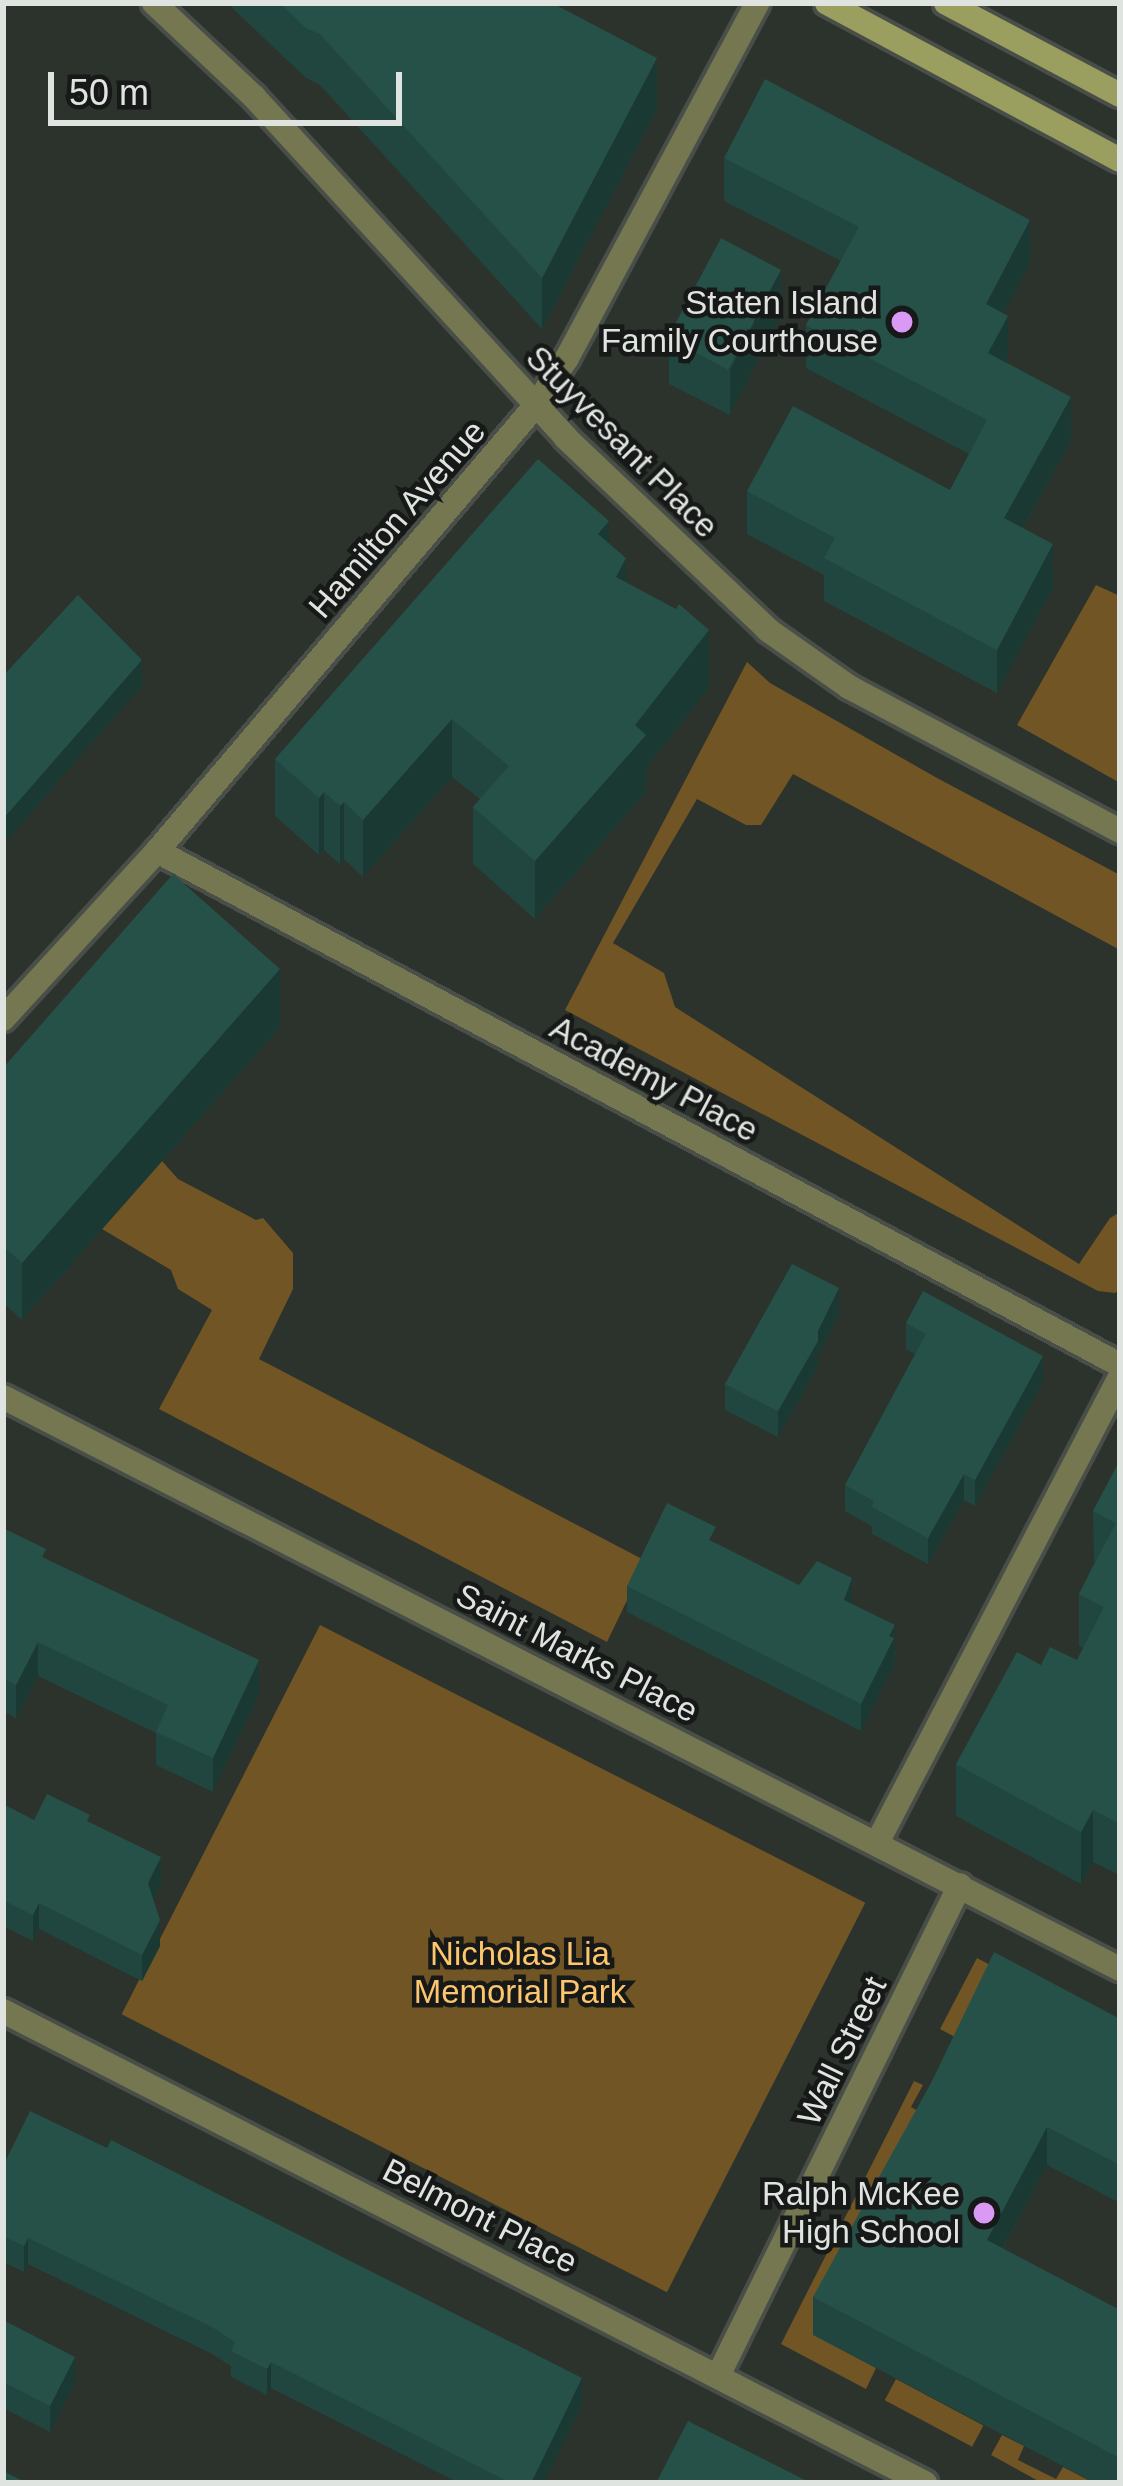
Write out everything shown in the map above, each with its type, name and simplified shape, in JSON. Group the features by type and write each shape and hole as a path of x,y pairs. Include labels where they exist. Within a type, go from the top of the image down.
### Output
{"main road":[{"path":"826,3 1120,160"},
{"path":"946,3 1120,94"}],"street":[{"name":"Stuyvesant Place","path":"154,3 254,97 536,405 797,653 849,687 1120,831"},
{"name":"Hamilton Avenue","path":"3,1019 157,850 536,405 757,3"},
{"name":"Academy Place","path":"157,850 1120,1365"},
{"path":"877,1843 1120,1378"},
{"name":"Saint Marks Place","path":"3,1397 1120,1970"},
{"name":"Wall Street","path":"718,2374 960,1885"},
{"name":"Belmont Place","path":"4,2014 925,2483"}],"green space":[{"path":"1096,585 1120,596 1120,783 1017,725"},
{"path":"747,662 770,683 1120,875 1120,950 793,774 761,825 746,825 697,799 613,943 664,973 675,1007 1079,1264 1110,1218 1120,1212 1120,1290 1115,1293 1098,1291 565,1010"},
{"path":"162,1161 178,1179 256,1220 263,1218 293,1253 293,1289 259,1359 646,1561 607,1642 159,1409 212,1310 178,1289 171,1270 102,1229"},
{"name":"Nicholas Lia Memorial Park","path":"320,1625 865,1903 667,2292 122,2014"},
{"path":"977,1958 1067,2005 966,2043 940,2029"},
{"path":"914,2081 923,2085 911,2107 932,2119 813,2334 876,2368 866,2389 781,2344"},
{"path":"896,2379 983,2425 972,2447 885,2400"},
{"path":"1002,2435 1024,2446 1018,2460 1056,2479 1063,2467 1094,2483 1042,2483 991,2455"}],"building":[{"path":"280,3 552,3 657,58 542,278 320,34 306,28"},
{"path":"765,79 1030,220 986,304 1008,316 988,353 1071,397 1004,518 1053,544 997,650 824,558 835,538 747,491 793,406 950,490 987,420 806,325 859,227 724,158"},
{"path":"721,238 781,270 728,370 668,338"},
{"path":"538,459 609,521 598,534 626,558 616,577 676,609 679,604 709,630 635,725 646,735 535,861 473,807 509,766 452,719 363,820 324,792 319,798 275,759"},
{"path":"78,595 142,660 3,819 3,676"},
{"path":"173,874 280,969 22,1263 3,1246 3,1068"},
{"path":"792,1264 839,1288 818,1331 818,1341 778,1411 725,1384"},
{"path":"923,1291 1043,1356 975,1480 964,1474 928,1538 872,1507 874,1501 845,1485 926,1334 906,1323"},
{"path":"1120,1460 1120,1824 1093,1810 1081,1832 956,1764 1017,1652 1041,1665 1050,1647 1077,1660 1104,1607 1079,1594 1116,1523 1093,1511"},
{"path":"667,1503 716,1527 709,1540 799,1585 817,1561 852,1578 844,1600 895,1625 889,1636 894,1638 861,1704 627,1586"},
{"path":"3,1528 46,1549 42,1557 259,1660 213,1758 156,1732 168,1705 38,1642 16,1685 3,1678"},
{"path":"47,1794 90,1815 87,1821 161,1857 148,1883 160,1920 142,1955 39,1903 33,1915 3,1900 3,1804 34,1820"},
{"name":"Ralph McKee High School","path":"994,1952 1120,2019 1120,2165 1047,2127 987,2240 1120,2310 1120,2458 813,2297 932,2081"},
{"path":"30,2111 107,2148 111,2140 582,2378 531,2483 511,2483 271,2362 267,2369 231,2351 235,2342 212,2327 28,2238 24,2246 3,2236 3,2166"},
{"path":"3,2320 75,2357 50,2406 3,2382"},
{"path":"688,2421 811,2483 656,2483"},
{"path":"3,2471 27,2483 3,2483"}],"place":[{"name":"Staten Island Family Courthouse","path":"902,322"},
{"name":"Ralph McKee High School","path":"984,2213"}]}
